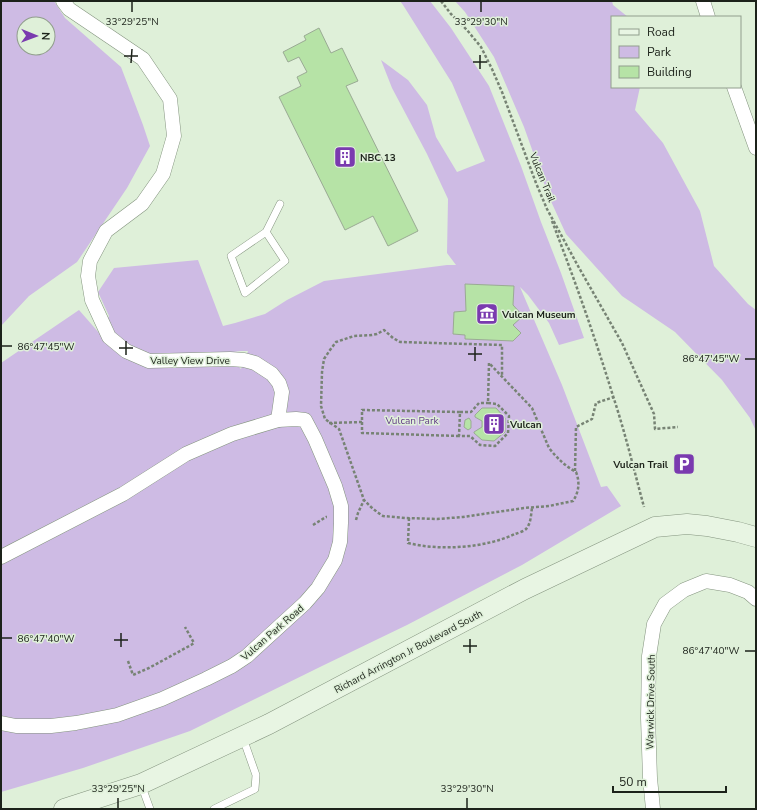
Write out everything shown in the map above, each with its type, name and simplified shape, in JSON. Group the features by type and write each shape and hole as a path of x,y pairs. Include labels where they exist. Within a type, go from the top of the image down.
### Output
{"street":[{"name":"Valley View Drive","path":"63,1 69,9 143,59 170,100 174,136 163,174 142,204 106,231 90,261 88,276 92,300 108,337 126,352 149,361 230,359 244,360 255,363 272,374 279,383 282,392 278,420"},
{"path":"703,1 708,16"},
{"path":"734,88 756,148"},
{"path":"4,556 123,494 186,454 232,434 278,420"},
{"name":"Vulcan Park Road","path":"1,723 16,726 51,726 76,723 117,715 156,701 232,666 246,656 305,603 318,588 335,560 340,542 341,506 328,468 305,420 278,420"},
{"name":"Richard Arrington Jr Boulevard South","path":"64,809 141,784 269,724 524,589 655,527 687,524 707,526 756,537"},
{"name":"Warwick Drive South","path":"653,809 650,778 648,718 649,656 654,624 665,604 684,590 706,581 730,585 748,592 756,600"}],"lane":[{"path":"266,232 285,261 245,293 231,256 266,232 280,204"},
{"path":"214,809 255,790 256,775 242,736"},
{"path":"141,784 150,809"}],"path":[{"name":"Vulcan Trail","path":"441,1 481,48 492,69 536,183 578,266 622,343 654,414 655,429 678,427"},
{"path":"548,209 587,316 614,397 644,507"},
{"path":"502,376 502,345 400,342 384,330 377,334 354,336 336,342 327,354 323,365 321,406 325,419 339,429 364,500 376,512 383,516 437,519 549,506 572,501 576,497 579,480 575,471 576,427 592,419 596,403 614,397"},
{"path":"488,403 489,363 532,408 549,448 567,467 575,471"},
{"path":"479,403 497,404 509,416 508,433 495,446 480,445 470,436 362,433 362,410 460,412 471,412 479,403"},
{"path":"459,436 460,412"},
{"path":"329,422 362,422"},
{"path":"409,518 408,543 437,548 475,545 496,542 526,529 530,522 532,508"},
{"path":"313,525 326,517 330,518"},
{"path":"128,661 133,675 191,645 194,643 185,627"}],"green space":[{"path":"1,1 54,1 65,18 121,67 150,146 127,188 77,262 29,296 1,326"},
{"name":"Vulcan Park","path":"400,1 430,1 451,28 489,86 521,166 584,338 559,345 549,323 528,295 520,287 562,385 601,487 607,486 621,506 522,565 407,625 190,731 83,768 1,792 1,363 79,310 100,334 109,316 98,292 114,268 198,260 223,326 265,314 287,300 324,281 456,265 447,253 448,199 427,154 392,88 381,60 408,80 427,105 436,137 457,172 485,161 452,83","holes":["248,351 241,369 236,364 218,354"]},
{"path":"455,1 612,1 613,5 627,16 611,16 611,88 640,88 635,110 663,143 700,211 714,266 748,304 756,310 756,431 750,418 722,380 675,332 622,296 566,234 549,197 524,127 494,57 465,12"}],"building":[{"name":"NBC 13","path":"319,28 331,53 342,48 358,81 346,86 418,231 388,246 373,216 345,230 279,97 301,86 297,77 307,72 299,57 288,62 283,52 306,40 304,36"},
{"name":"Vulcan Museum","path":"465,284 514,286 513,305 523,316 513,325 521,333 513,341 465,339 465,335 453,334 454,312 466,311"},
{"name":"Vulcan","path":"482,408 496,408 505,418 505,432 494,441 482,440 474,433 482,427 482,421 475,417 475,415"},
{"path":"469,418 471,421 471,428 468,430 464,427 465,420"}],"place":[{"name":"NBC 13","path":"345,157"},
{"name":"Vulcan Museum","path":"487,314"},
{"name":"Vulcan","path":"494,424"},
{"name":"Vulcan Trail","path":"684,464"}]}
